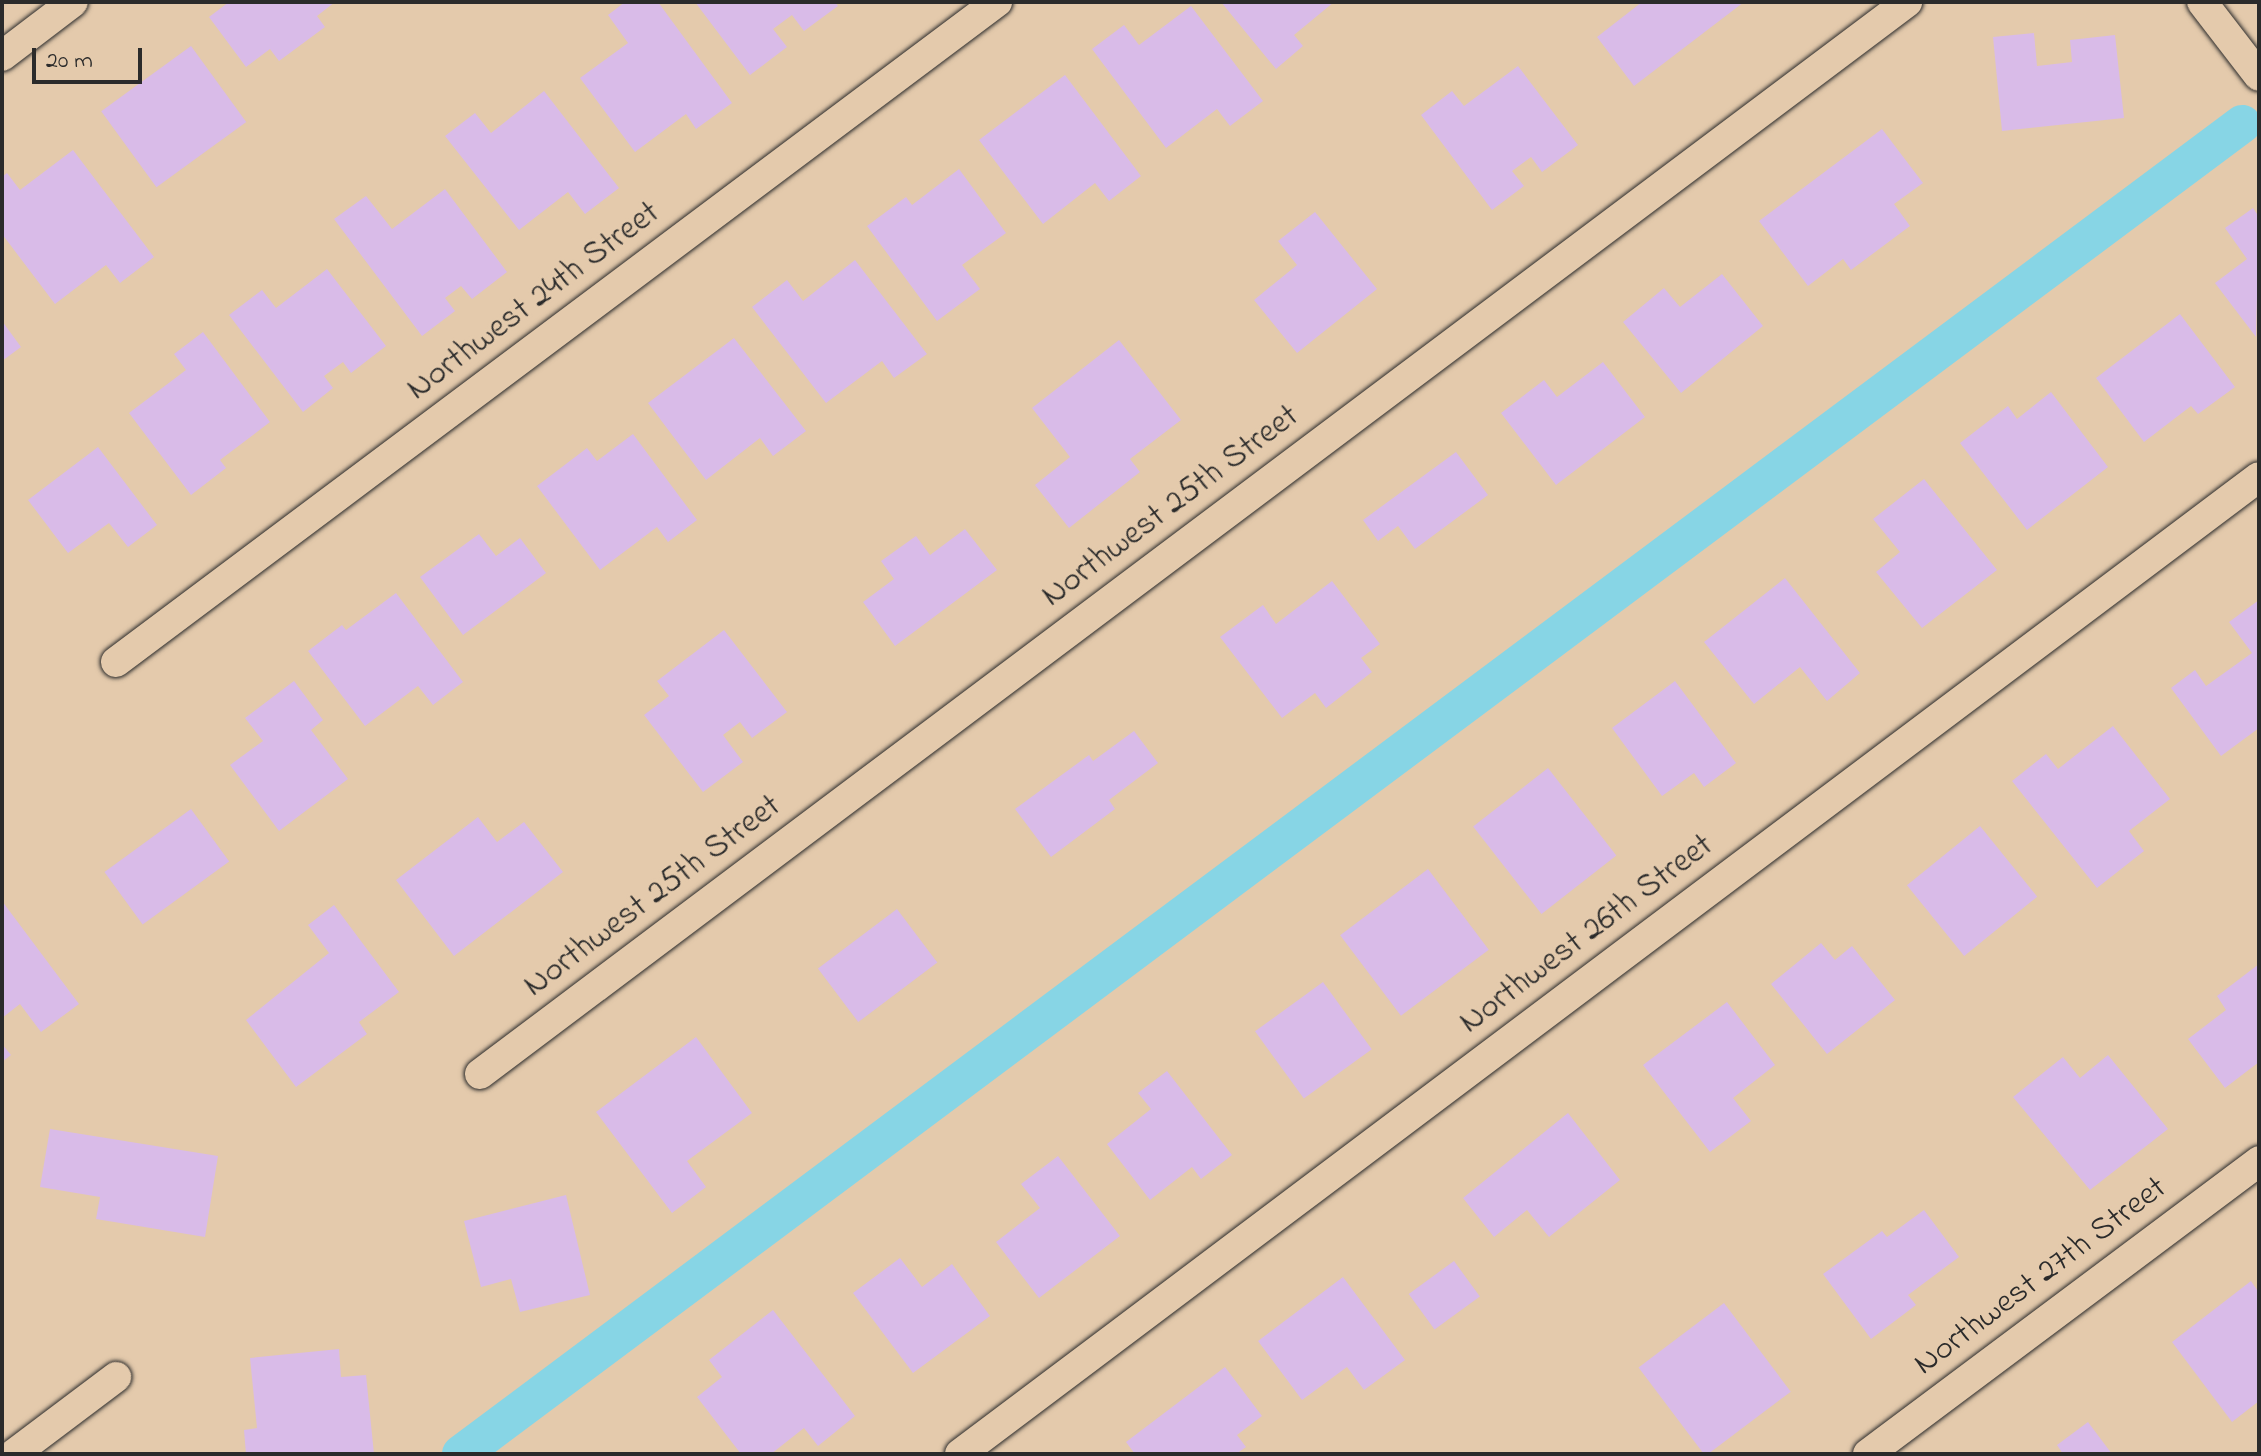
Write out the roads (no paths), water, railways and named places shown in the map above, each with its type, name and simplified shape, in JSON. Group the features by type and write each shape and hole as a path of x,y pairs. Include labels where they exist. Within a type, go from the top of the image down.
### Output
{"street":[{"path":"2,56 73,2"},
{"name":"Northwest 24th Street","path":"116,662 997,2"},
{"name":"Northwest 25th Street","path":"480,1074 1907,2"},
{"path":"2202,2 2259,76"},
{"name":"Northwest 26th Street","path":"960,1454 2259,477"},
{"name":"Northwest 27th Street","path":"1868,1454 2259,1161"},
{"path":"14,1454 116,1377"}],"waterway":[{"path":"461,1454 2242,124"}]}
